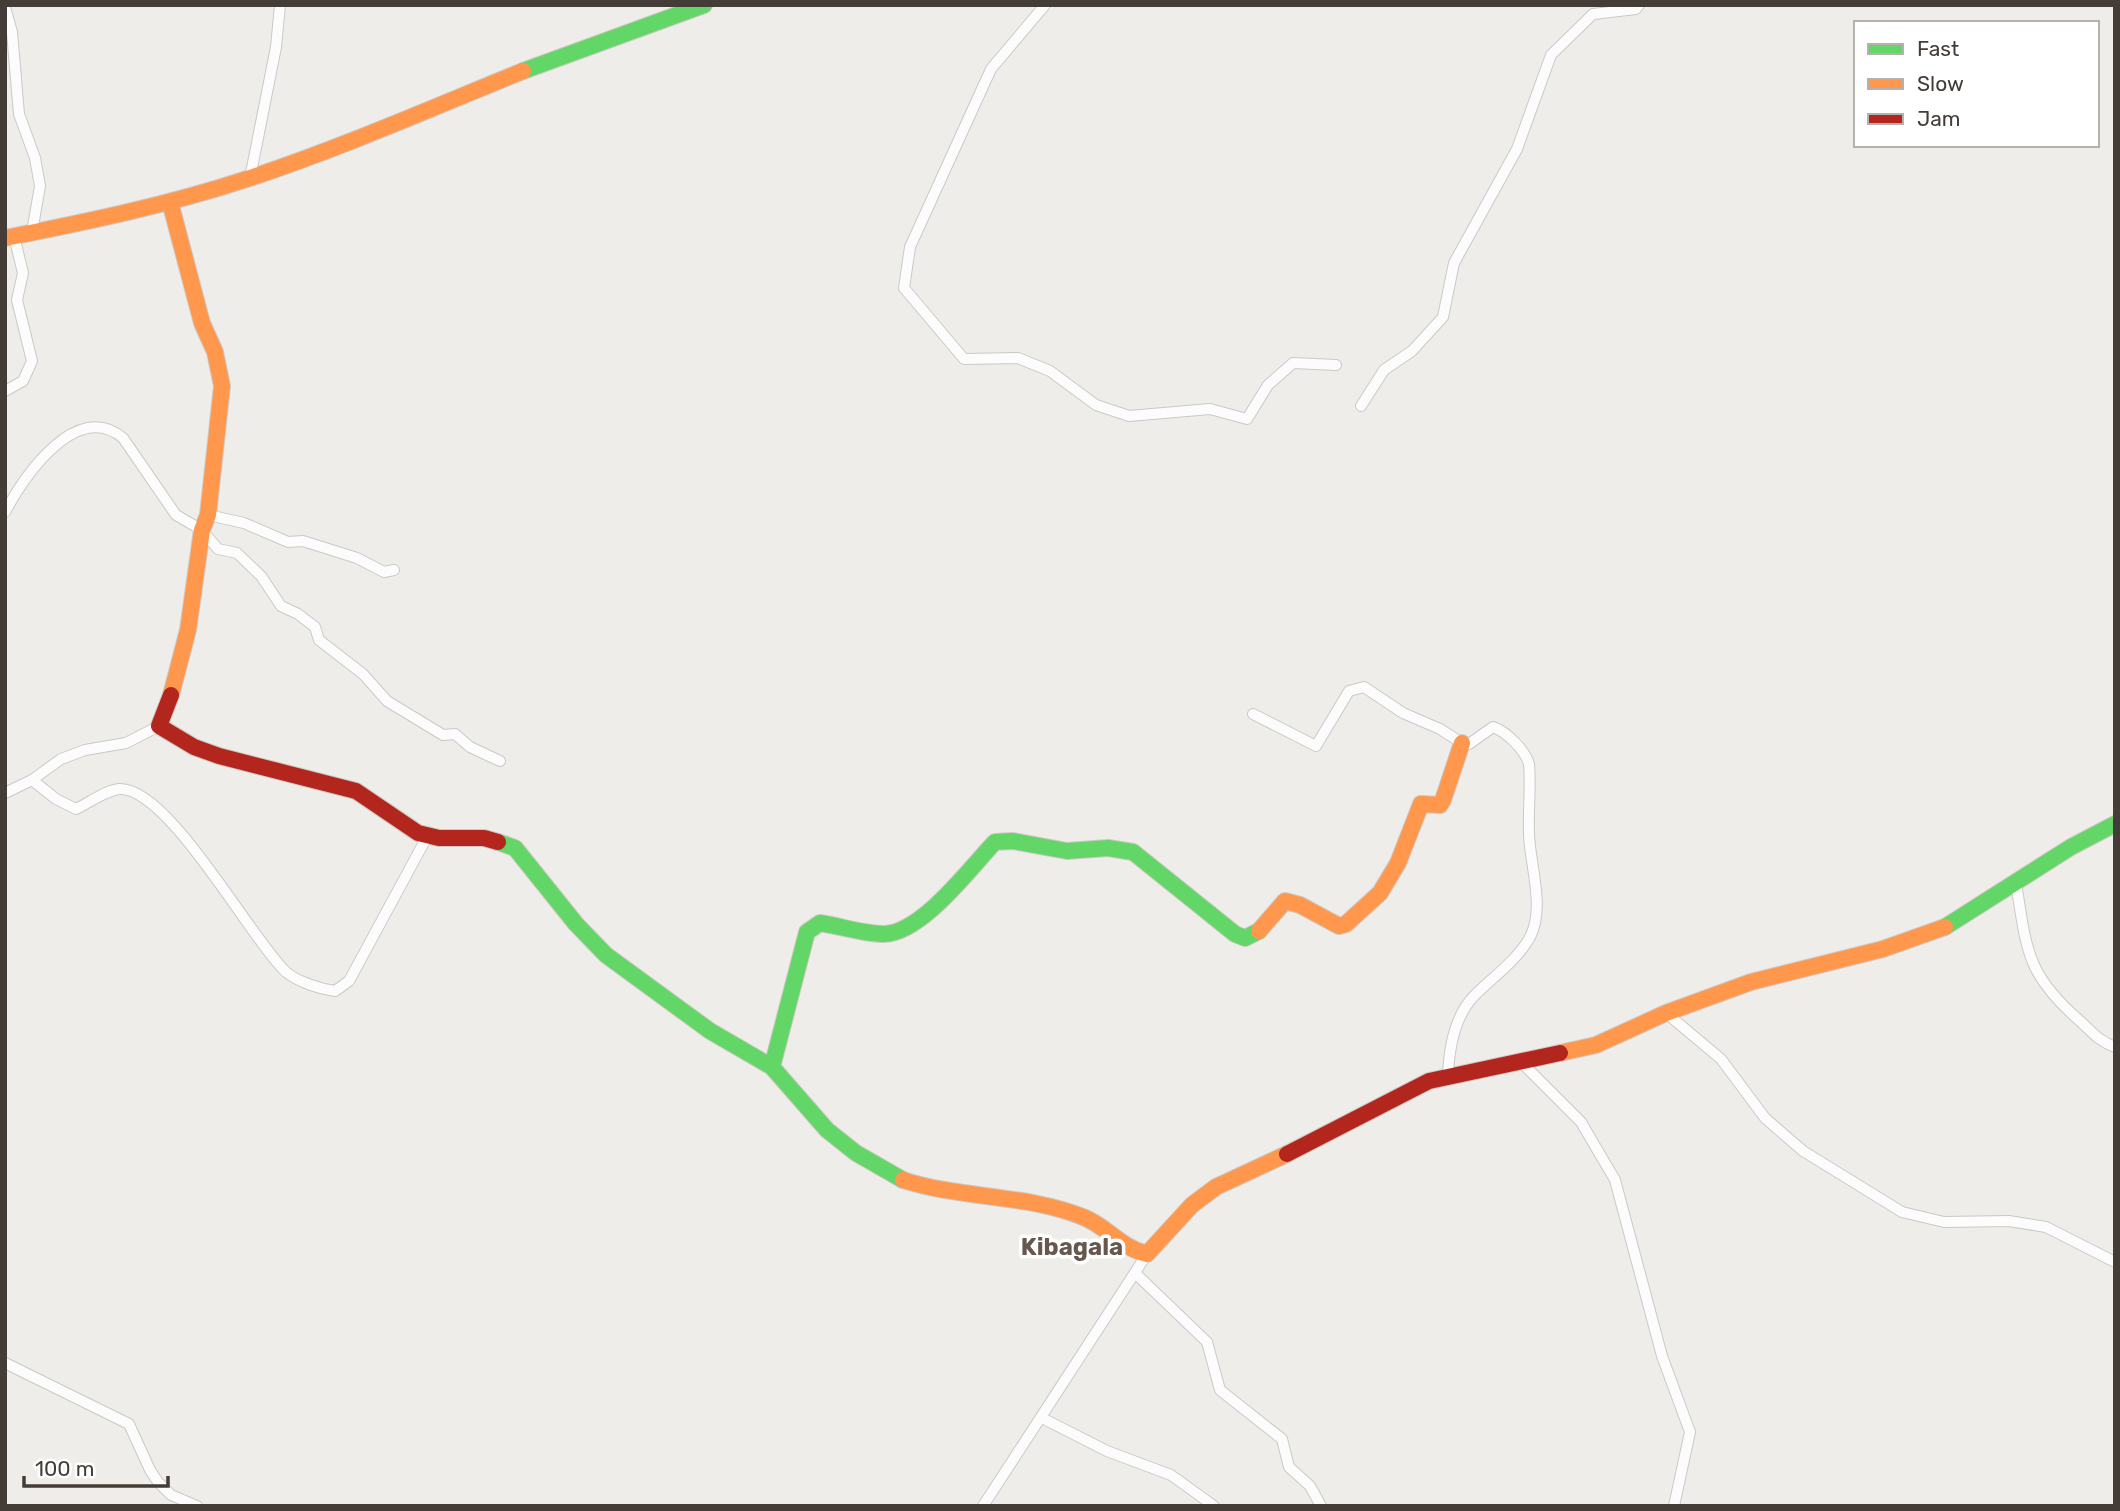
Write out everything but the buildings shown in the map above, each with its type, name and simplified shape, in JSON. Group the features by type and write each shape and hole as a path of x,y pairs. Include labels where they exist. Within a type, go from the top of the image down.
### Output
{"street":[{"path":"250,178 276,47 280,5"},
{"path":"5,391 23,381 32,361 17,300 23,273 10,237 170,202 250,178 615,36 704,5"},
{"path":"1045,5 991,69 910,247 904,288 964,359 1018,358 1050,371 1096,405 1129,416 1210,409 1247,419 1268,385 1293,363 1336,365"},
{"path":"1361,406 1384,370 1412,351 1443,317 1454,263 1517,149 1551,55 1593,14 1636,9 1639,5"},
{"path":"5,7 12,32 19,114 35,158 40,186 32,232"},
{"path":"5,793 32,780 61,759 85,750 126,743 159,726 182,668 205,522 222,386 215,352 202,323 170,202"},
{"path":"5,512 30,474 57,445 74,432 97,425 112,429 123,438 176,515 205,522 244,523 288,542 303,541 347,558 357,558 384,572 394,570"},
{"path":"205,522 218,549 237,553 261,576 281,606 298,614 315,627 319,640 363,674 387,701 426,727 443,735 456,734 470,747 500,761"},
{"path":"1253,714 1316,746 1349,691 1364,687 1403,713 1440,729 1462,743 1469,744 1493,727 1500,729 1527,759 1535,913 1529,938 1500,974 1471,999 1461,1016 1449,1053 1448,1076"},
{"path":"159,726 194,747 219,756 356,791 403,825 428,835 488,839 514,848 576,924 606,955 710,1031 772,1067 827,1130 856,1153 897,1178 925,1187 996,1196 1084,1217 1128,1249 1147,1254"},
{"path":"772,1067 800,946 807,932 820,923 884,934 904,930 930,910 995,842 1006,840 1067,851 1119,847 1133,852 1235,934 1245,938 1262,929 1284,901 1302,904 1339,926 1346,924 1380,892 1398,863 1421,804 1440,805 1462,743"},
{"path":"32,780 56,799 76,809 105,793 121,789 134,792 183,832 201,862 288,973 335,992 349,981 428,835"},
{"path":"983,1506 1147,1254 1192,1205 1216,1187 1332,1132 1429,1081 1518,1059 1596,1045 1666,1013 1779,973 1883,949 1946,927 2115,824"},
{"path":"2016,883 2028,951 2044,987 2097,1037 2115,1046"},
{"path":"1666,1013 1713,1051 1739,1081 1765,1118 1803,1151 1902,1212 1944,1222 2009,1221 2038,1226 2115,1262"},
{"path":"1518,1059 1581,1122 1615,1180 1662,1356 1690,1432 1674,1506"},
{"path":"1135,1273 1208,1342 1220,1390 1282,1439 1289,1467 1310,1486 1321,1506"},
{"path":"5,1363 129,1424 150,1470 159,1482 171,1495 197,1506"},
{"path":"1042,1418 1107,1451 1171,1475 1213,1506"}],"traffic: fast":[{"path":"523,71 704,5"},
{"path":"1945,927 2071,847 2115,824"},
{"path":"772,1067 807,932 820,923 876,934 899,931 929,911 995,842 1013,841 1067,851 1108,848 1133,852 1235,934 1245,938 1259,931"},
{"path":"498,842 515,848 576,924 606,955 710,1031 772,1067 827,1130 856,1153 903,1180"}],"traffic: slow":[{"path":"5,238 157,205 247,179 352,141 523,71"},
{"path":"170,202 202,323 215,352 222,386 208,515 202,530 188,630 171,695"},
{"path":"1259,931 1285,901 1300,905 1339,926 1346,924 1380,893 1398,863 1421,804 1440,805 1443,800 1462,743"},
{"path":"1560,1053 1596,1045 1666,1013 1751,982 1883,949 1945,927"},
{"path":"903,1180 948,1191 1016,1200 1061,1210 1091,1221 1129,1247 1147,1254 1192,1205 1216,1187 1287,1154"}],"traffic: jam":[{"path":"171,695 159,726 194,747 219,756 356,791 418,833 439,838 484,838 498,842"},
{"path":"1287,1154 1429,1081 1560,1053"}],"district":[{"name":"Kibagala","path":"1072,1247"}]}
